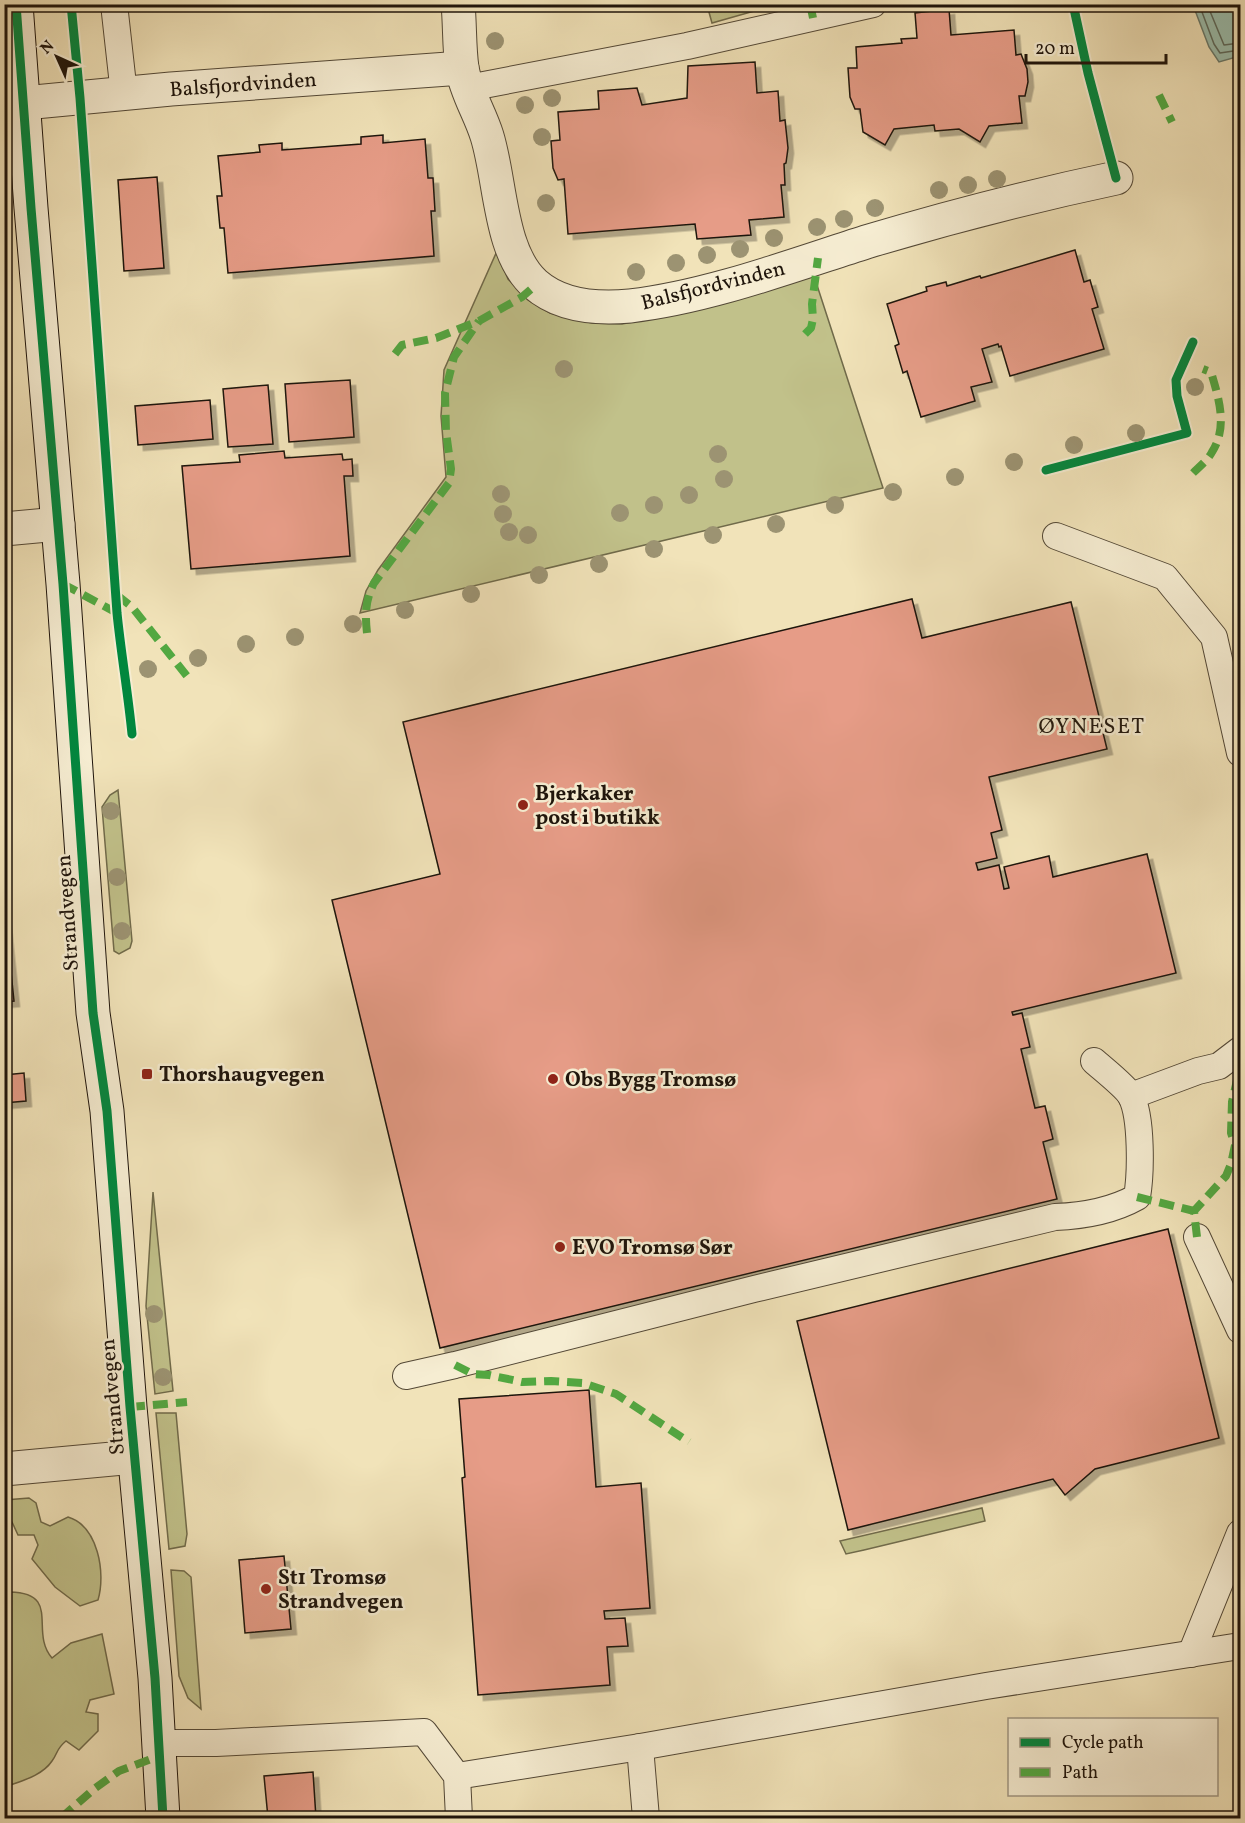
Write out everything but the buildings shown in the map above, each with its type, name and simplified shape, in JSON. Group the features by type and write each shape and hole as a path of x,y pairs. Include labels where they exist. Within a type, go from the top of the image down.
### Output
{"street":[{"name":"Strandvegen","path":"16,4 58,524 93,1013 107,1111 135,1457 146,1563 163,1818"},
{"name":"Balsfjordvinden","path":"458,4 465,78 487,136 517,263 547,292 570,303 628,306 690,294 943,219 1018,199 1116,178"},
{"name":"Balsfjordvinden","path":"24,103 124,94 465,78"},
{"path":"4,529 58,524"},
{"path":"4,1469 135,1457"}],"lane":[{"path":"114,4 124,94"},
{"path":"465,78 675,48 873,4"},
{"path":"1056,536 1165,577 1214,637 1240,753"},
{"path":"1131,1096 1198,1071 1220,1066 1240,1050"},
{"path":"406,1376 800,1278 1055,1217 1077,1216 1126,1203 1137,1197 1140,1180 1139,1128 1131,1096 1094,1061"},
{"path":"1197,1237 1240,1330"},
{"path":"1191,1654 1240,1533"},
{"path":"457,1776 640,1747 986,1686 1240,1646"},
{"path":"159,1743 216,1743 424,1732 457,1776 459,1818"},
{"path":"640,1747 646,1818"}],"green space":[{"path":"707,5 764,5 765,8 712,23"},
{"path":"497,251 508,279 528,300 550,313 592,323 622,324 665,316 814,276 883,488 360,613 366,591 378,570 446,477 441,416 444,370"},
{"path":"118,790 132,941 130,948 119,954 114,951 102,807 110,795"},
{"path":"153,1192 173,1391 155,1394 146,1306"},
{"path":"156,1413 176,1413 187,1534 185,1546 169,1549"},
{"path":"29,1498 36,1503 41,1522 50,1526 68,1517 78,1522 93,1540 100,1564 98,1600 80,1606 55,1587 32,1559 38,1545 34,1535 18,1535 12,1522 5,1519 5,1500"},
{"path":"982,1508 985,1521 864,1550 846,1554 840,1541"},
{"path":"171,1570 184,1571 191,1577 201,1709 188,1698 179,1676"},
{"path":"10,1592 26,1594 35,1599 40,1606 43,1637 52,1658 71,1643 102,1634 114,1694 90,1700 86,1712 98,1714 98,1731 79,1750 66,1741 43,1771 5,1787 4,1596"}],"water":[{"path":"1193,5 1240,5 1240,56 1219,62 1209,47"}],"marked path":[{"path":"810,4 813,18"},
{"path":"1159,95 1172,122"},
{"path":"805,334 811,328 813,319 812,304 818,258"},
{"path":"395,354 402,345 436,338 479,321 522,297 536,285"},
{"path":"367,633 366,608 374,583 449,483 451,469 446,432 445,393 454,357 479,321"},
{"path":"1193,473 1212,452 1220,433 1221,423 1219,403 1211,372 1203,369"},
{"path":"63,584 117,613"},
{"path":"117,595 132,607 187,676"},
{"path":"1197,1237 1194,1211 1226,1176 1231,1164 1235,1145 1231,1133 1232,1102 1238,1076 1237,1053"},
{"path":"1137,1197 1194,1211"},
{"path":"455,1365 473,1374 522,1382 583,1383 616,1394 689,1442"},
{"path":"130,1407 187,1402"},
{"path":"61,1818 119,1771 159,1756"}],"cycle path":[{"path":"16,4 63,584 93,1013 107,1111 130,1407 155,1678 163,1818"},
{"path":"71,4 80,98 117,613 132,734"},
{"path":"1073,4 1088,73 1116,178"},
{"path":"1046,470 1187,433 1177,396 1176,380 1193,342"}],"place":[{"name":"Bjerkaker post i butikk","path":"523,805"},
{"name":"Thorshaugvegen","path":"147,1074"},
{"name":"Obs Bygg Tromsø","path":"553,1079"},
{"name":"EVO Tromsø Sør","path":"560,1247"},
{"name":"St1 Tromsø Strandvegen","path":"266,1589"}],"district":[{"name":"ØYNESET","path":"1092,725"}]}
